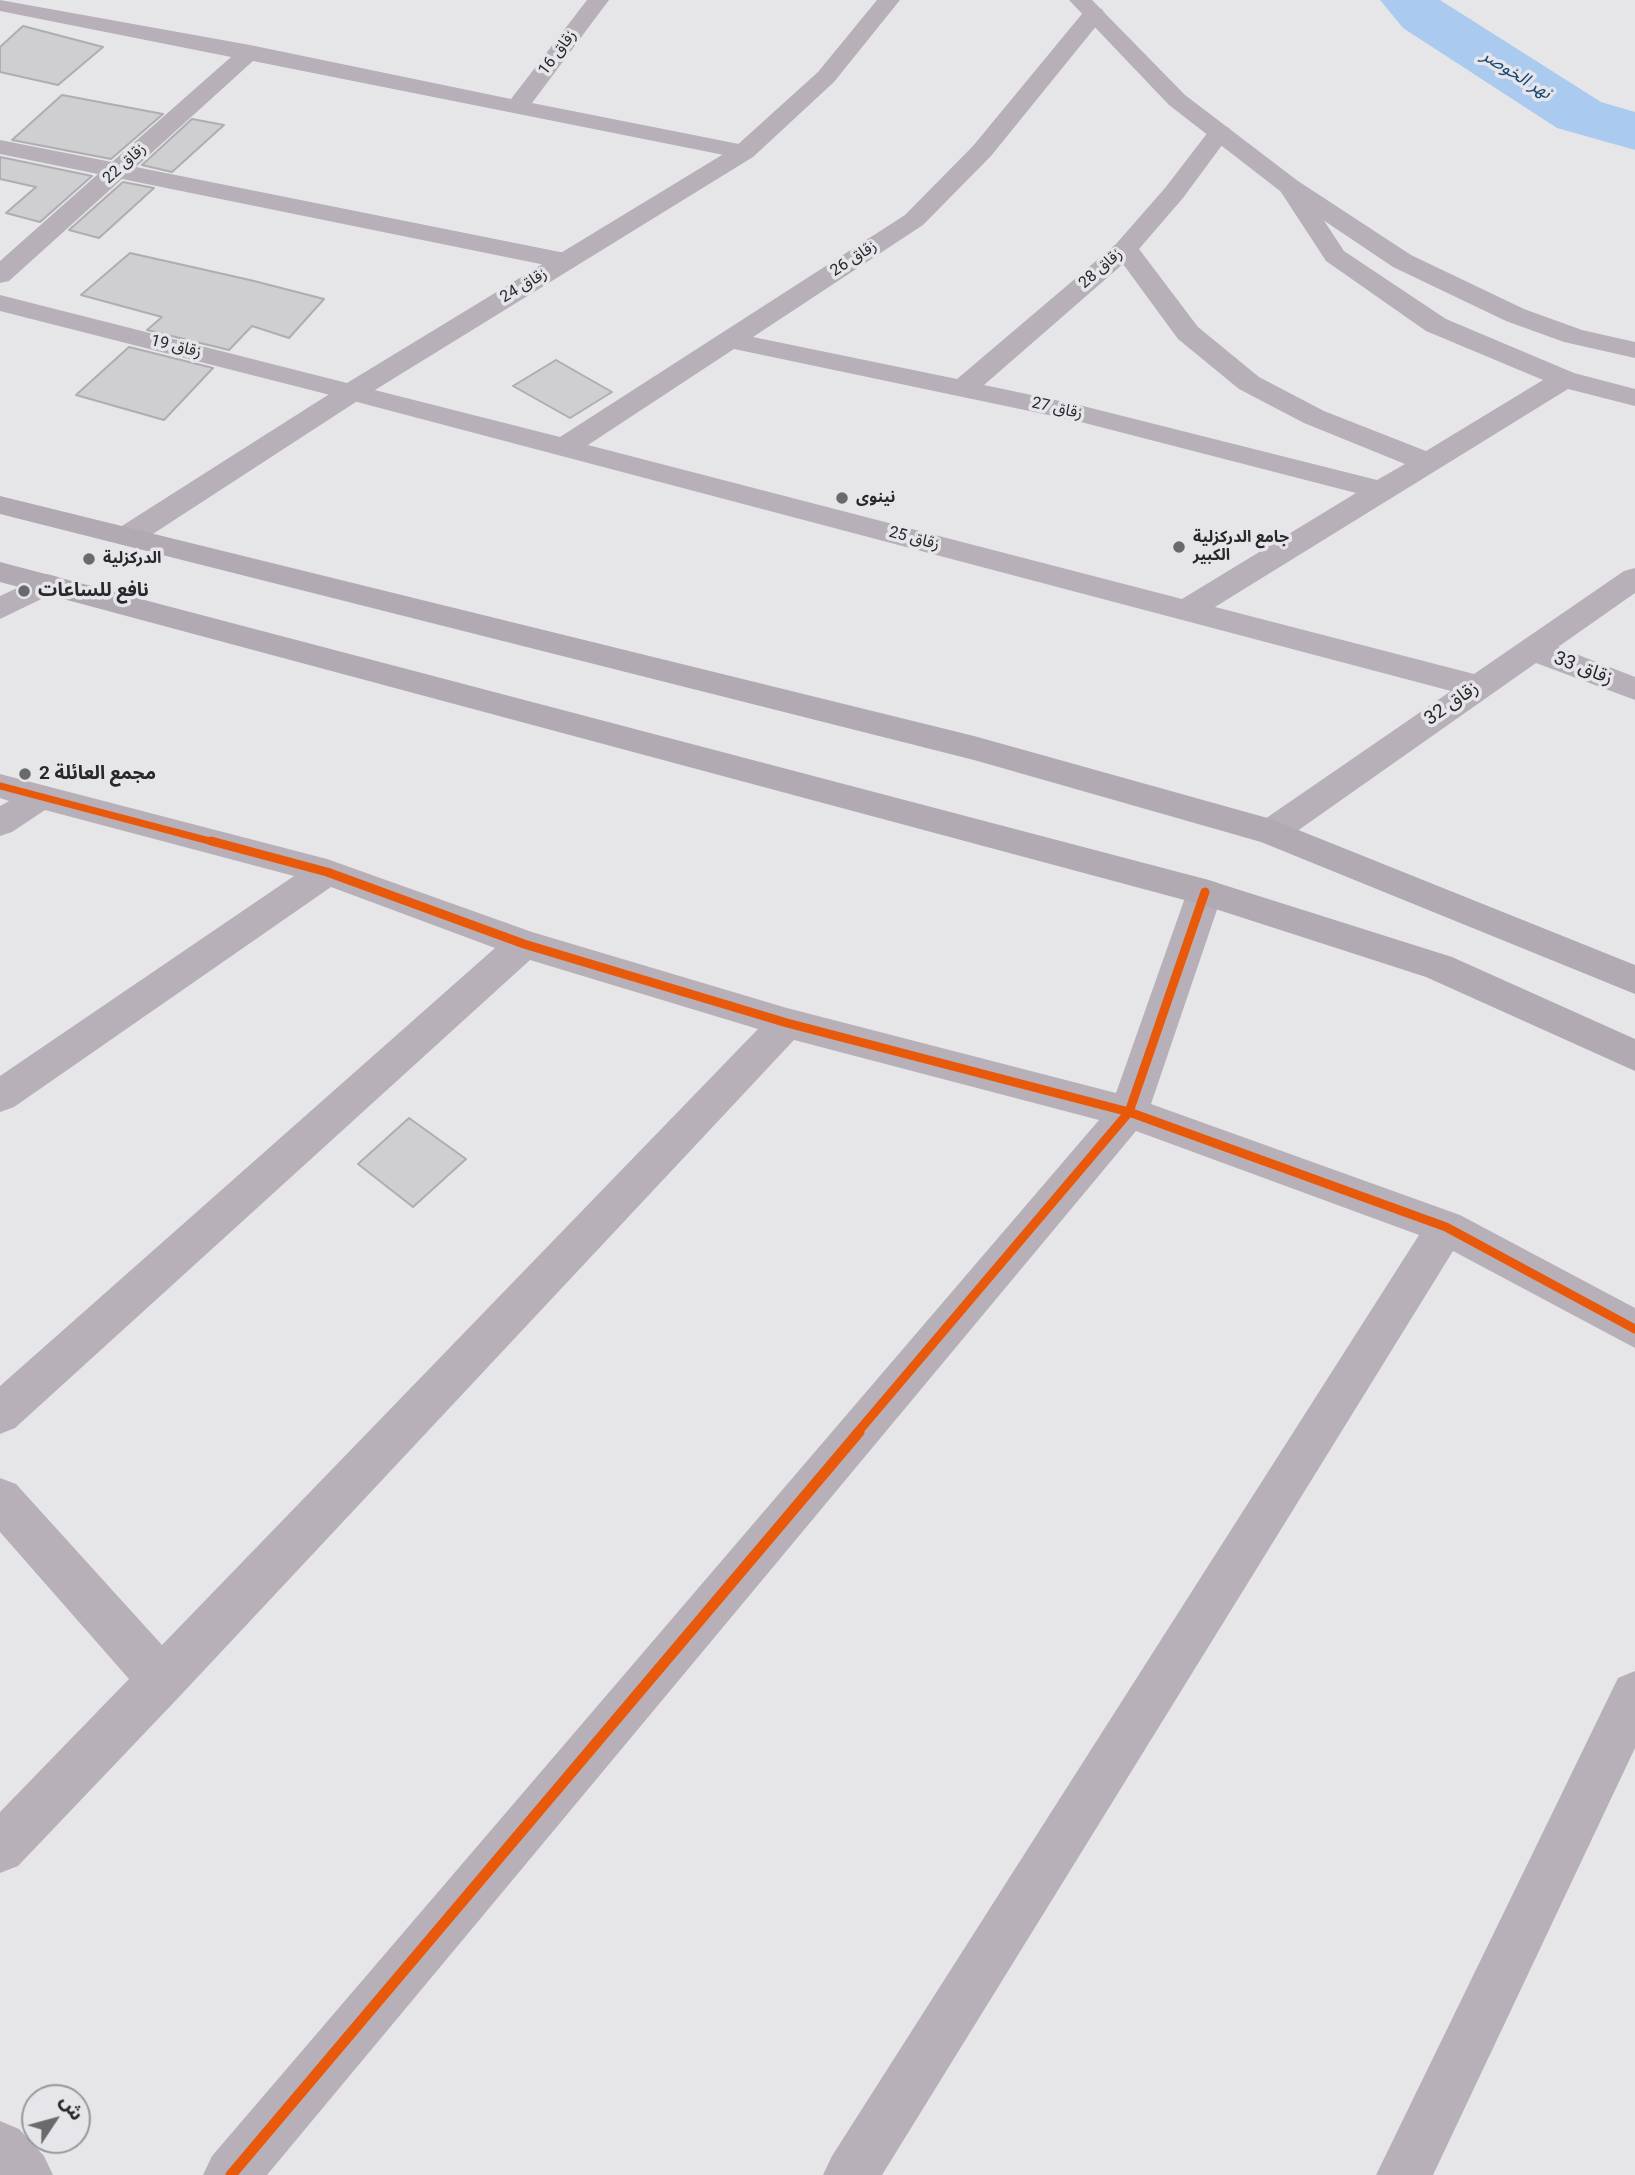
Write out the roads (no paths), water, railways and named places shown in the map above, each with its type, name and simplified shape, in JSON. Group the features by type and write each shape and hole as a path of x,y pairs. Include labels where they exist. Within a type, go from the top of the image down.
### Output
{"main road":[{"path":"0,505 974,748 1271,832 1635,980"},
{"path":"0,572 1205,892 1439,967 1635,1056"}],"street":[{"name":"زقاق 16","path":"518,106 598,0"},
{"name":"زقاق 24","path":"128,537 352,392 744,152 826,77 889,0"},
{"path":"0,4 744,152"},
{"path":"1087,7 1177,100 1289,186 1402,261 1515,315 1574,336 1635,350"},
{"name":"زقاق 26","path":"565,447 914,220 982,151 1087,7"},
{"name":"زقاق 22","path":"0,275 250,52"},
{"name":"زقاق 28","path":"963,388 1125,249 1174,193 1220,132"},
{"path":"0,147 565,261"},
{"path":"1289,186 1335,256 1436,325 1564,379 1635,398"},
{"path":"1125,249 1188,333 1249,383 1314,417 1430,464"},
{"name":"زقاق 19","path":"0,303 352,392"},
{"name":"زقاق 27","path":"729,340 1079,413 1383,491"},
{"path":"1187,610 1430,464 1564,379"},
{"name":"زقاق 25","path":"352,392 1476,686"},
{"name":"زقاق 32","path":"1271,832 1476,686 1635,578"},
{"path":"0,609 47,584"},
{"name":"زقاق 33","path":"1531,649 1635,689"},
{"path":"0,786 327,872 524,944 787,1023 1129,1112 1446,1227 1635,1329"},
{"path":"0,823 40,797"},
{"path":"0,1096 327,872"},
{"path":"231,2175 1129,1112 1205,892"},
{"path":"0,1414 524,944"},
{"path":"0,1848 787,1023"},
{"path":"851,2175 1446,1227"},
{"path":"0,1499 162,1680"},
{"path":"1404,2175 1635,1695"},
{"path":"0,2148 25,2175"}],"waterway":[{"name":"نهر الخوصر","path":"1408,0 1423,16 1579,115 1635,131"}],"place":[{"name":"نينوى","path":"842,498"},
{"name":"جامع الدركزلية الكبير","path":"1179,547"},
{"name":"الدركزلية","path":"89,559"},
{"name":"نافع للساعات","path":"24,591"},
{"name":"مجمع العائلة 2","path":"25,774"}]}
